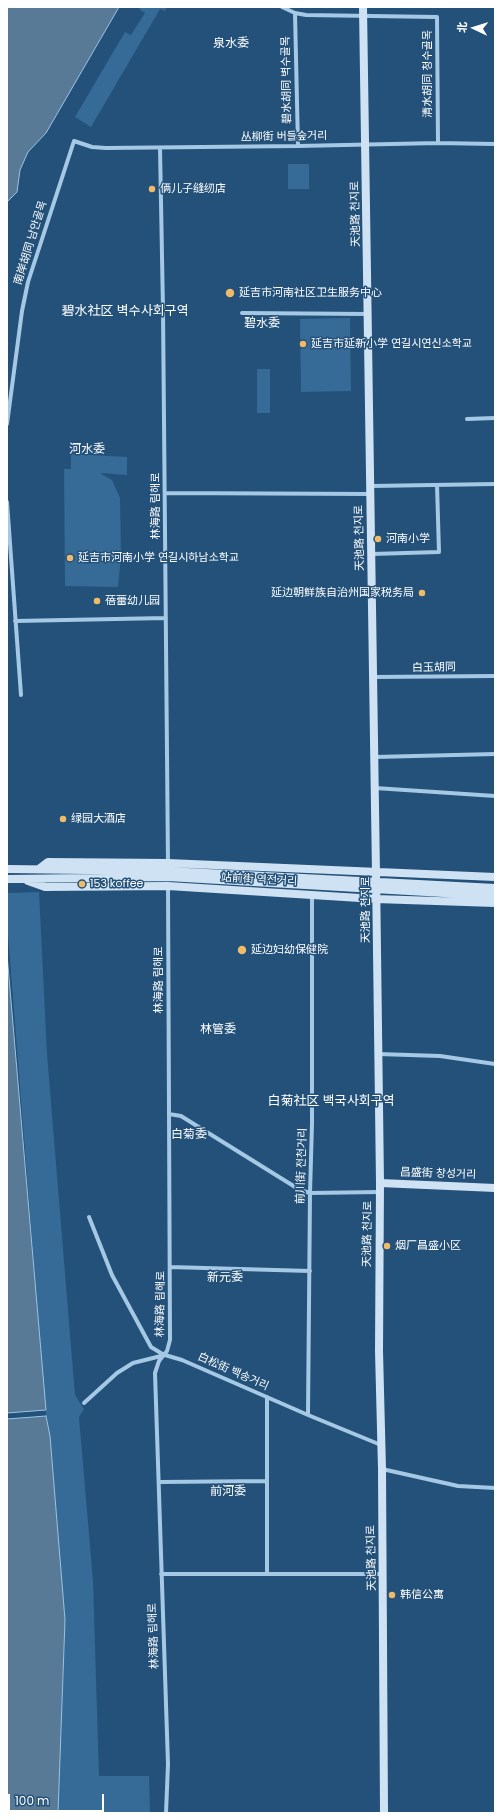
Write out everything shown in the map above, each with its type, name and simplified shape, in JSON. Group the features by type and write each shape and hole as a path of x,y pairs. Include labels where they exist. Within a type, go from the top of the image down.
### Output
{"street":[{"name":"清水胡同 청수골목","path":"282,7 295,13 437,17 438,143"},
{"name":"天池路 천지로","path":"363,7 374,677 380,1183 379,1351 382,1469 384,1813"},
{"name":"碧水胡同 벽수골목","path":"295,13 298,146"},
{"name":"丛柳街 버들숲거리","path":"74,140 95,147 160,148 438,143 495,144"},
{"name":"南岸胡同 남안골목","path":"7,424 20,318 28,282 74,140"},
{"name":"林海路 림해로","path":"160,148 165,493 170,1340 165,1355 158,1361 155,1374 160,1482 161,1574 168,1764 166,1813"},
{"path":"242,313 368,314"},
{"path":"467,419 495,418"},
{"path":"165,493 371,490 437,485 495,484"},
{"path":"372,554 439,552 437,485"},
{"path":"7,502 21,695"},
{"path":"15,621 166,618"},
{"name":"白玉胡同","path":"374,677 495,676"},
{"path":"375,757 495,754"},
{"path":"375,788 495,796"},
{"name":"站前街 역전거리","path":"7,869 168,871 495,888"},
{"name":"站前街 역전거리","path":"20,879 168,871"},
{"name":"站前街 역전거리","path":"376,881 495,877"},
{"path":"7,879 20,879"},
{"name":"站前街 역전거리","path":"20,879 45,887 168,886 376,899 495,903"},
{"name":"站前街 역전거리","path":"376,881 495,896"},
{"name":"前川街 전천거리","path":"308,1415 312,1124 312,894"},
{"path":"378,1054 440,1056 495,1064"},
{"path":"169,1114 181,1116 296,1188 310,1193 380,1192"},
{"name":"昌盛街 창성거리","path":"380,1183 495,1188"},
{"path":"89,1217 112,1275 151,1347 165,1355"},
{"path":"170,1267 310,1271"},
{"path":"84,1403 128,1366 143,1360 165,1355"},
{"name":"白松街 백송거리","path":"165,1355 182,1360 308,1415 381,1444"},
{"path":"267,1397 267,1574"},
{"path":"382,1469 458,1486 495,1488"},
{"path":"160,1482 267,1481"},
{"path":"161,1574 383,1574"}],"shaded area":[{"path":"7,7 119,7 46,133 28,152 20,170 17,192 7,202"},
{"path":"141,7 167,7 165,11 160,9 91,127 75,117 125,32 131,35 145,13 139,9"},
{"path":"288,164 309,164 309,189 288,189"},
{"path":"350,318 351,391 301,392 300,319"},
{"path":"257,369 270,369 270,413 257,413"},
{"path":"71,454 127,457 127,475 100,473 112,480 120,498 121,555 118,587 65,586 64,469 71,469"},
{"path":"39,892 47,1054 75,1395 84,1409 79,1417 93,1581 99,1776 149,1776 150,1813 58,1813 65,1631 50,1436 46,1416 7,922 7,893"},
{"path":"7,954 46,1410 7,1413"},
{"path":"46,1416 50,1436 65,1620 58,1813 7,1813 7,1419"}],"place":[{"name":"俩儿子缝纫店","path":"152,189"},
{"name":"延吉市河南社区卫生服务中心","path":"230,293"},
{"name":"延吉市延新小学 연길시연신소학교","path":"303,344"},
{"name":"河南小学","path":"378,539"},
{"name":"延吉市河南小学 연길시하남소학교","path":"70,558"},
{"name":"延边朝鲜族自治州国家税务局","path":"422,593"},
{"name":"蓓蕾幼儿园","path":"97,601"},
{"name":"绿园大酒店","path":"63,819"},
{"name":"153 koffee","path":"82,884"},
{"name":"延边妇幼保健院","path":"242,950"},
{"name":"烟厂昌盛小区","path":"387,1246"},
{"name":"韩信公寓","path":"392,1595"}],"district":[{"name":"泉水委","path":"231,44"},
{"name":"碧水社区 벽수사회구역","path":"125,312"},
{"name":"碧水委","path":"262,324"},
{"name":"河水委","path":"87,450"},
{"name":"林管委","path":"218,1030"},
{"name":"白菊社区 백국사회구역","path":"331,1102"},
{"name":"白菊委","path":"189,1135"},
{"name":"新元委","path":"225,1278"},
{"name":"前河委","path":"228,1492"}]}
